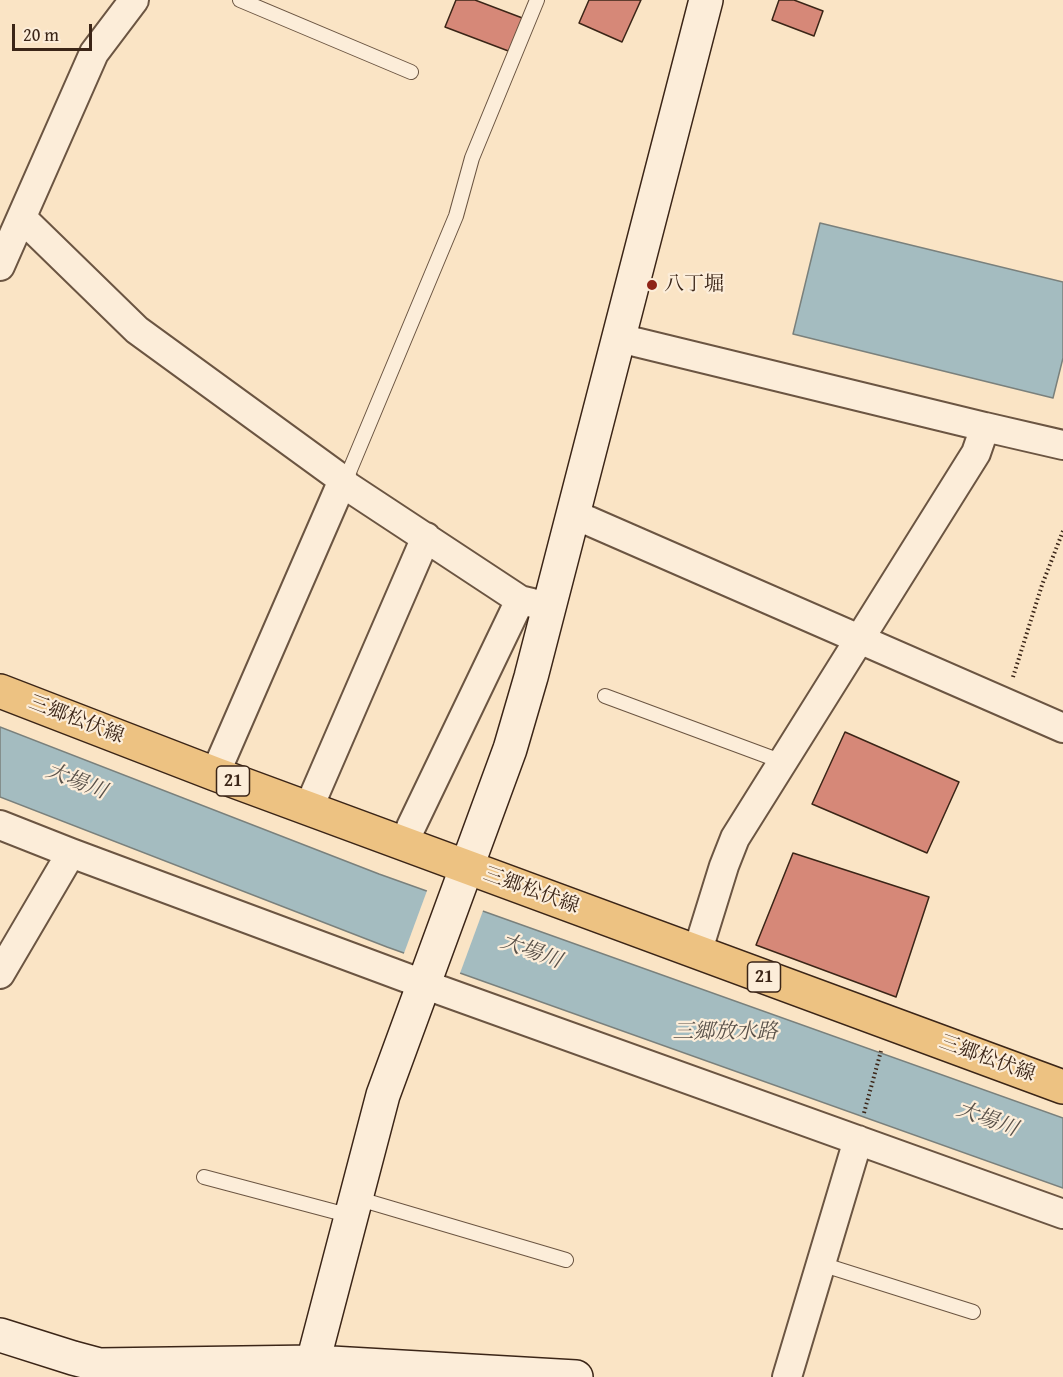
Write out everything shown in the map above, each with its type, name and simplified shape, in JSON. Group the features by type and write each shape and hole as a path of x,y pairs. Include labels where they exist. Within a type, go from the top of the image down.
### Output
{"main road":[{"name":"三郷松伏線","path":"0,691 215,774 309,807 463,877 697,953 1063,1087"}],"street":[{"path":"0,266 15,211 94,53 134,0"},
{"path":"411,827 534,604 573,514 706,0"},
{"path":"15,211 137,330 343,482 534,604"},
{"path":"619,338 1063,446"},
{"path":"697,953 735,838 976,453 985,427"},
{"path":"215,774 256,675 343,482"},
{"path":"573,514 1063,728"},
{"path":"309,807 426,537"},
{"path":"311,1370 383,1095 510,749 534,604"},
{"path":"0,825 71,854 426,978 857,1140 1063,1214"},
{"path":"0,974 71,854"},
{"path":"788,1377 857,1140"},
{"path":"0,1335 99,1365 576,1377"}],"lane":[{"path":"240,0 411,72"},
{"path":"343,482 456,216 472,158 537,0"},
{"path":"605,696 783,762"},
{"path":"204,1177 353,1207 566,1260"},
{"path":"821,1264 973,1312"}],"path":[{"path":"1011,685 1042,585 1063,531"},
{"path":"857,1140 882,1049"}],"water":[{"path":"820,223 1063,282 1063,358 1053,398 793,334"},
{"name":"三郷放水路","path":"0,727 379,874 1063,1118 1063,1188 387,947 0,797"}],"pier":[{"path":"428,888 484,908 459,976 403,956"}],"building":[{"path":"456,0 475,0 525,19 511,52 445,27"},
{"path":"589,0 641,0 622,42 579,23"},
{"path":"779,0 794,0 823,11 814,36 772,20"},
{"path":"845,732 959,782 927,853 812,804"},
{"path":"793,853 929,897 896,997 756,945"}],"place":[{"name":"八丁堀","path":"652,285"}],"water label":[{"name":"大場川","path":"76,782"},
{"name":"大場川","path":"531,952"},
{"name":"大場川","path":"987,1120"}]}
